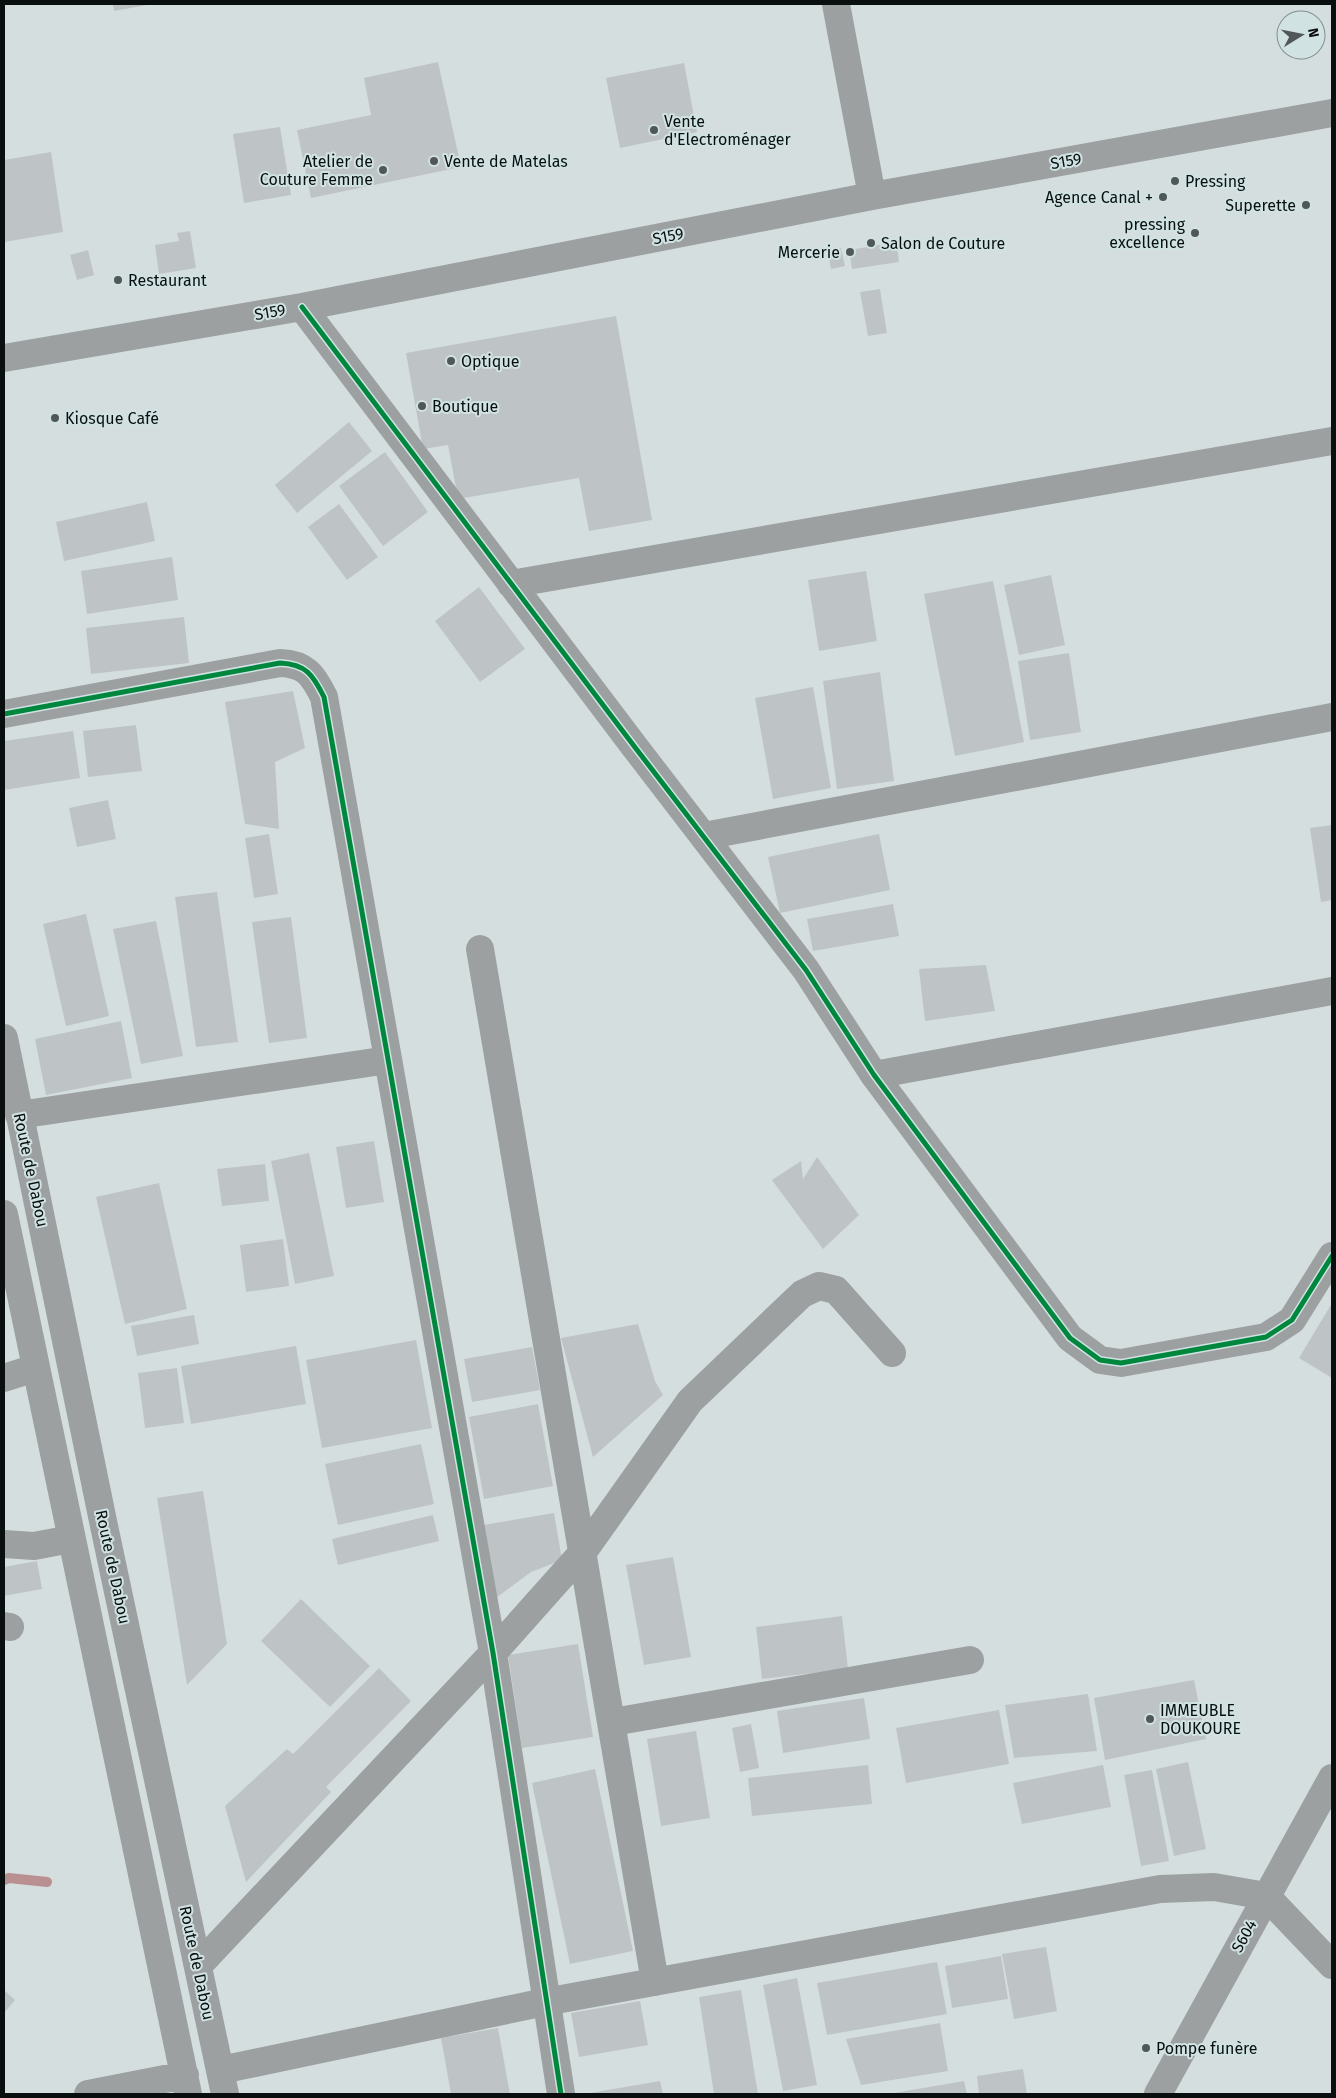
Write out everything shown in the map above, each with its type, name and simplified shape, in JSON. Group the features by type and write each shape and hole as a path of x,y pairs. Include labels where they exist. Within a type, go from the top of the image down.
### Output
{"street":[{"path":"836,4 872,196"},
{"name":"S159","path":"4,358 302,307 872,196 1332,113"},
{"path":"302,307 806,970 874,1075 1070,1338 1100,1360 1120,1363 1266,1337 1292,1320 1332,1256"},
{"path":"511,584 1332,441"},
{"path":"4,714 280,663 305,668 316,681 324,697 493,1653 545,2002 561,2094"},
{"path":"704,836 1332,717"},
{"path":"480,949 613,1722 655,1982"},
{"path":"874,1075 1332,991"},
{"name":"Route de Dabou","path":"4,1038 106,1536 223,2082"},
{"path":"20,1115 388,1060"},
{"path":"4,1214 186,2084 88,2094"},
{"path":"198,1966 493,1653 583,1552 690,1401 802,1294 819,1286 836,1290 892,1352"},
{"path":"4,1378 35,1368"},
{"path":"4,1544 34,1546 71,1539"},
{"path":"613,1722 970,1660"},
{"name":"S604","path":"1158,2094 1332,1778"},
{"path":"223,2082 545,2002 1160,1889 1214,1887 1266,1896 1332,1965"}],"building":[{"path":"113,4 147,4 147,5 114,11"},
{"path":"438,62 461,167 311,198 297,130 371,115 364,78"},
{"path":"684,63 697,132 620,148 606,78"},
{"path":"280,127 291,195 244,203 233,134"},
{"path":"51,152 63,232 4,242 4,160"},
{"path":"190,231 196,268 159,274 155,245 179,241 177,233"},
{"path":"896,239 899,262 852,269 849,250 886,244 885,241"},
{"path":"841,248 845,266 831,269 828,251"},
{"path":"88,250 94,275 77,280 70,255"},
{"path":"880,289 887,333 868,336 860,292"},
{"path":"616,316 652,520 589,531 579,478 458,499 448,445 423,449 406,353"},
{"path":"349,422 372,451 297,513 275,485"},
{"path":"385,452 428,512 383,546 339,486"},
{"path":"147,502 155,541 64,561 56,522"},
{"path":"339,504 378,557 347,580 308,527"},
{"path":"172,557 178,600 87,614 81,571"},
{"path":"866,571 877,641 819,651 808,580"},
{"path":"1051,575 1065,645 1019,655 1004,585"},
{"path":"993,581 1024,742 955,756 924,594"},
{"path":"479,587 525,649 480,682 435,621"},
{"path":"184,617 189,663 91,674 86,628"},
{"path":"1069,653 1081,732 1030,740 1018,661"},
{"path":"880,672 894,781 837,789 823,681"},
{"path":"813,687 831,788 773,799 755,698"},
{"path":"293,691 305,748 275,762 279,829 245,824 225,702"},
{"path":"136,725 142,771 88,777 83,731"},
{"path":"73,731 80,778 4,790 4,741"},
{"path":"108,800 116,839 77,847 69,808"},
{"path":"1332,825 1332,900 1321,902 1310,828"},
{"path":"269,834 278,894 254,898 245,838"},
{"path":"879,834 890,890 780,913 768,857"},
{"path":"217,892 238,1042 196,1047 175,897"},
{"path":"893,904 899,936 813,951 807,919"},
{"path":"86,914 109,1016 66,1026 43,924"},
{"path":"291,917 307,1038 269,1043 252,922"},
{"path":"156,921 183,1056 141,1064 113,929"},
{"path":"986,965 995,1011 925,1021 919,969"},
{"path":"121,1021 132,1078 46,1095 35,1039"},
{"path":"374,1141 384,1202 346,1208 336,1147"},
{"path":"309,1153 334,1276 295,1284 271,1161"},
{"path":"817,1157 859,1215 823,1249 772,1180 801,1161 803,1179"},
{"path":"265,1164 269,1201 222,1206 217,1169"},
{"path":"159,1183 187,1309 125,1324 96,1197"},
{"path":"283,1239 289,1286 246,1292 240,1245"},
{"path":"1332,1303 1332,1378 1299,1358"},
{"path":"194,1315 199,1344 137,1356 131,1326"},
{"path":"638,1324 655,1381 663,1395 593,1457 561,1338"},
{"path":"416,1340 432,1428 322,1448 306,1360"},
{"path":"296,1346 306,1404 191,1424 181,1366"},
{"path":"532,1347 540,1390 472,1402 464,1359"},
{"path":"177,1368 184,1423 145,1428 138,1373"},
{"path":"538,1404 553,1486 484,1499 469,1417"},
{"path":"421,1444 434,1504 338,1525 325,1464"},
{"path":"203,1491 227,1644 187,1685 157,1498"},
{"path":"554,1513 562,1560 531,1572 496,1598 483,1525"},
{"path":"433,1515 439,1541 338,1565 332,1539"},
{"path":"673,1557 691,1657 644,1665 626,1565"},
{"path":"37,1561 42,1589 4,1596 4,1567"},
{"path":"301,1599 370,1666 330,1707 261,1641"},
{"path":"842,1616 848,1669 762,1679 756,1627"},
{"path":"578,1644 593,1737 522,1748 508,1655"},
{"path":"379,1668 411,1701 326,1787 331,1792 246,1882 225,1806 287,1749 293,1754"},
{"name":"IMMEUBLE DOUKOURE","path":"1194,1680 1206,1739 1105,1760 1094,1698"},
{"path":"1088,1694 1097,1751 1014,1758 1005,1705"},
{"path":"864,1698 870,1739 783,1753 777,1711"},
{"path":"999,1710 1009,1764 906,1783 896,1728"},
{"path":"751,1724 759,1768 740,1772 732,1728"},
{"path":"696,1731 710,1818 661,1826 647,1739"},
{"path":"1188,1762 1206,1849 1174,1856 1156,1769"},
{"path":"868,1765 872,1804 752,1816 748,1778"},
{"path":"1103,1765 1111,1807 1022,1824 1013,1783"},
{"path":"595,1769 633,1951 570,1964 532,1783"},
{"path":"1152,1770 1169,1861 1141,1866 1124,1775"},
{"path":"1046,1947 1057,2011 1014,2019 1002,1954"},
{"path":"1001,1956 1008,1999 952,2008 945,1966"},
{"path":"937,1962 947,2014 827,2035 817,1983"},
{"path":"797,1978 817,2085 783,2091 763,1985"},
{"path":"4,1990 15,2000 4,2013"},
{"path":"741,1990 758,2094 714,2094 699,1997"},
{"path":"640,2001 648,2045 579,2057 571,2013"},
{"path":"940,2023 948,2071 861,2085 846,2039"},
{"path":"498,2028 510,2094 451,2094 441,2038"},
{"path":"1023,2069 1027,2094 979,2094 977,2076"},
{"path":"660,2081 663,2094 590,2094 590,2093"},
{"path":"964,2081 967,2094 894,2094 894,2093"}],"waterway":[{"path":"4,1880 9,1878 47,1882"}],"cycle path":[{"path":"302,307 806,970 874,1075 1070,1338 1100,1360 1121,1363 1266,1337 1292,1320 1332,1256"},
{"path":"4,714 280,663 296,666 308,672 324,697 493,1653 561,2094"}],"place":[{"name":"Vente d'Electroménager","path":"654,130"},
{"name":"Vente de Matelas","path":"434,161"},
{"name":"Atelier de Couture Femme","path":"383,170"},
{"name":"Pressing","path":"1175,181"},
{"name":"Agence Canal +","path":"1163,197"},
{"name":"Superette","path":"1306,205"},
{"name":"pressing excellence","path":"1195,233"},
{"name":"Salon de Couture","path":"871,243"},
{"name":"Mercerie","path":"850,252"},
{"name":"Restaurant","path":"118,280"},
{"name":"Optique","path":"451,361"},
{"name":"Boutique","path":"422,406"},
{"name":"Kiosque Café","path":"55,418"},
{"name":"IMMEUBLE DOUKOURE","path":"1150,1719"},
{"name":"Pompe funère","path":"1146,2048"}]}
